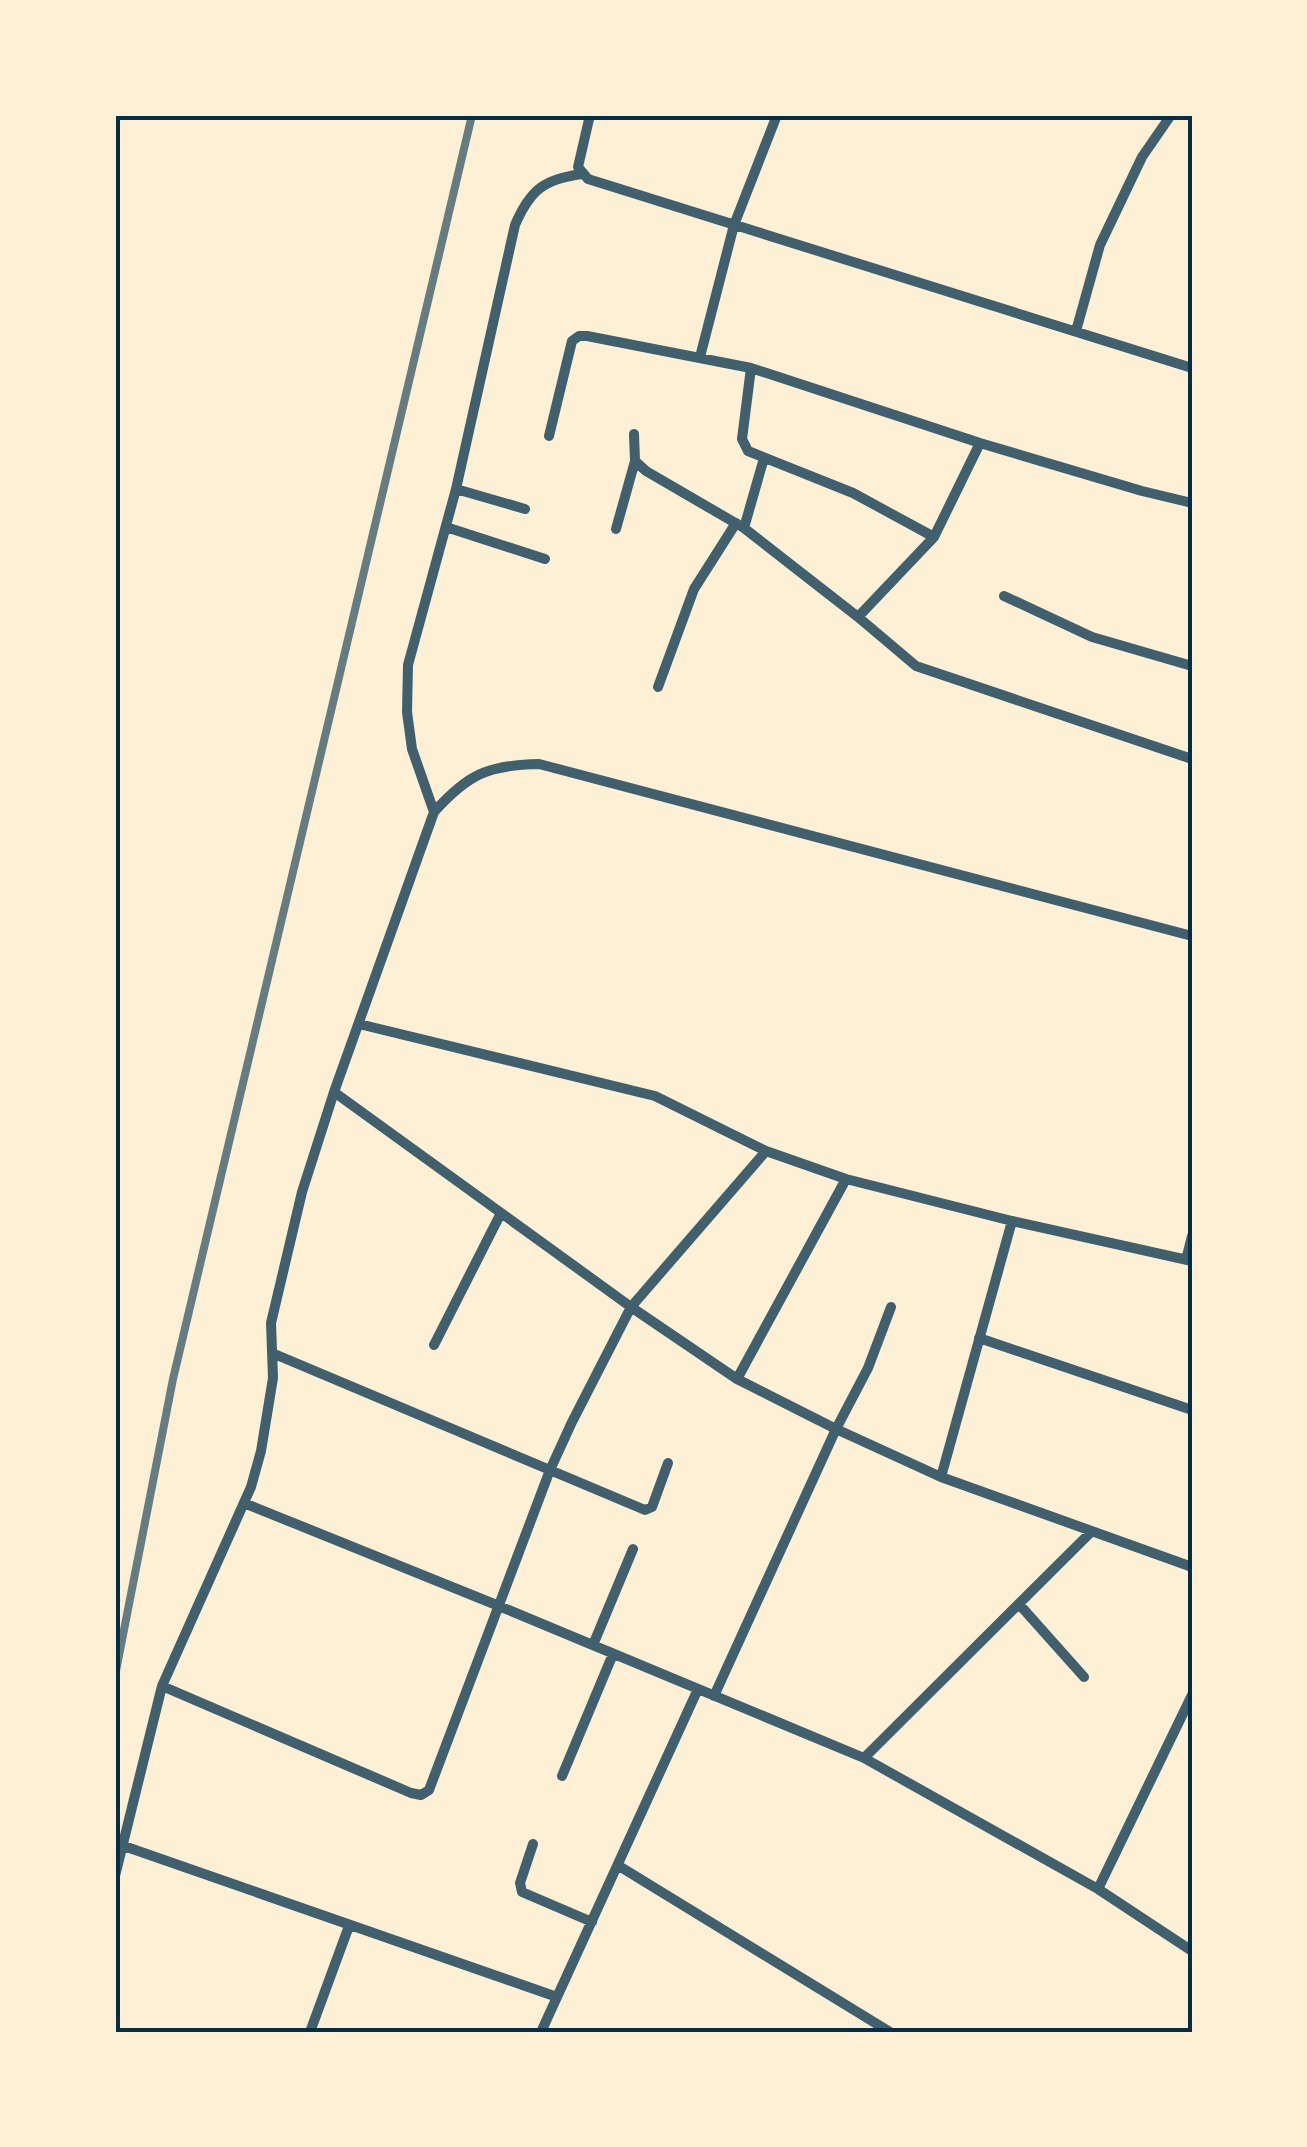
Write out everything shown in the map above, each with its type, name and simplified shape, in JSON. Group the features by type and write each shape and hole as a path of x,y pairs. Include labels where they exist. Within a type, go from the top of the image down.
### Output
{"street":[{"path":"590,115 578,159 578,167 588,179 1192,368"},
{"path":"700,357 734,224 777,115"},
{"path":"1076,332 1100,244 1142,156 1171,115"},
{"path":"434,812 412,749 407,712 408,665 456,489 515,225 524,204 539,188 559,177 582,174"},
{"path":"548,436 572,342 587,336 751,368 980,442 1192,503"},
{"path":"751,368 742,439 748,451 853,493 934,537"},
{"path":"616,529 634,461 634,434"},
{"path":"858,618 934,537 980,442"},
{"path":"658,686 694,589 740,526 764,458"},
{"path":"634,461 646,472 740,526 916,666 1192,759"},
{"path":"456,489 524,509"},
{"path":"446,527 544,559"},
{"path":"1004,596 1092,637 1192,666"},
{"path":"115,1876 162,1686 251,1486 273,1378 270,1338 275,1304 302,1192 434,812 454,790 480,773 508,764 539,764 1192,936"},
{"path":"359,1024 655,1096 766,1150 846,1179 1189,1260 1192,1236"},
{"path":"334,1092 630,1307 737,1378 836,1430 941,1477 1192,1566"},
{"path":"162,1686 411,1793 428,1790 550,1470 630,1307 766,1150"},
{"path":"737,1378 846,1179"},
{"path":"434,1345 501,1214"},
{"path":"941,1477 1012,1221"},
{"path":"714,1696 868,1368 891,1307"},
{"path":"979,1338 1192,1410"},
{"path":"272,1354 645,1510 652,1507 668,1463"},
{"path":"244,1503 864,1758 1098,1890 1192,1950"},
{"path":"864,1758 1091,1532"},
{"path":"592,1645 633,1548"},
{"path":"1020,1604 1084,1677"},
{"path":"562,1776 613,1654"},
{"path":"541,2032 698,1689"},
{"path":"1098,1890 1192,1694"},
{"path":"534,1844 520,1883 522,1892 592,1922"},
{"path":"121,1846 557,1997"},
{"path":"618,1866 890,2032"},
{"path":"310,2032 350,1926"}],"railway":[{"path":"115,1676 173,1379 472,115"}]}
